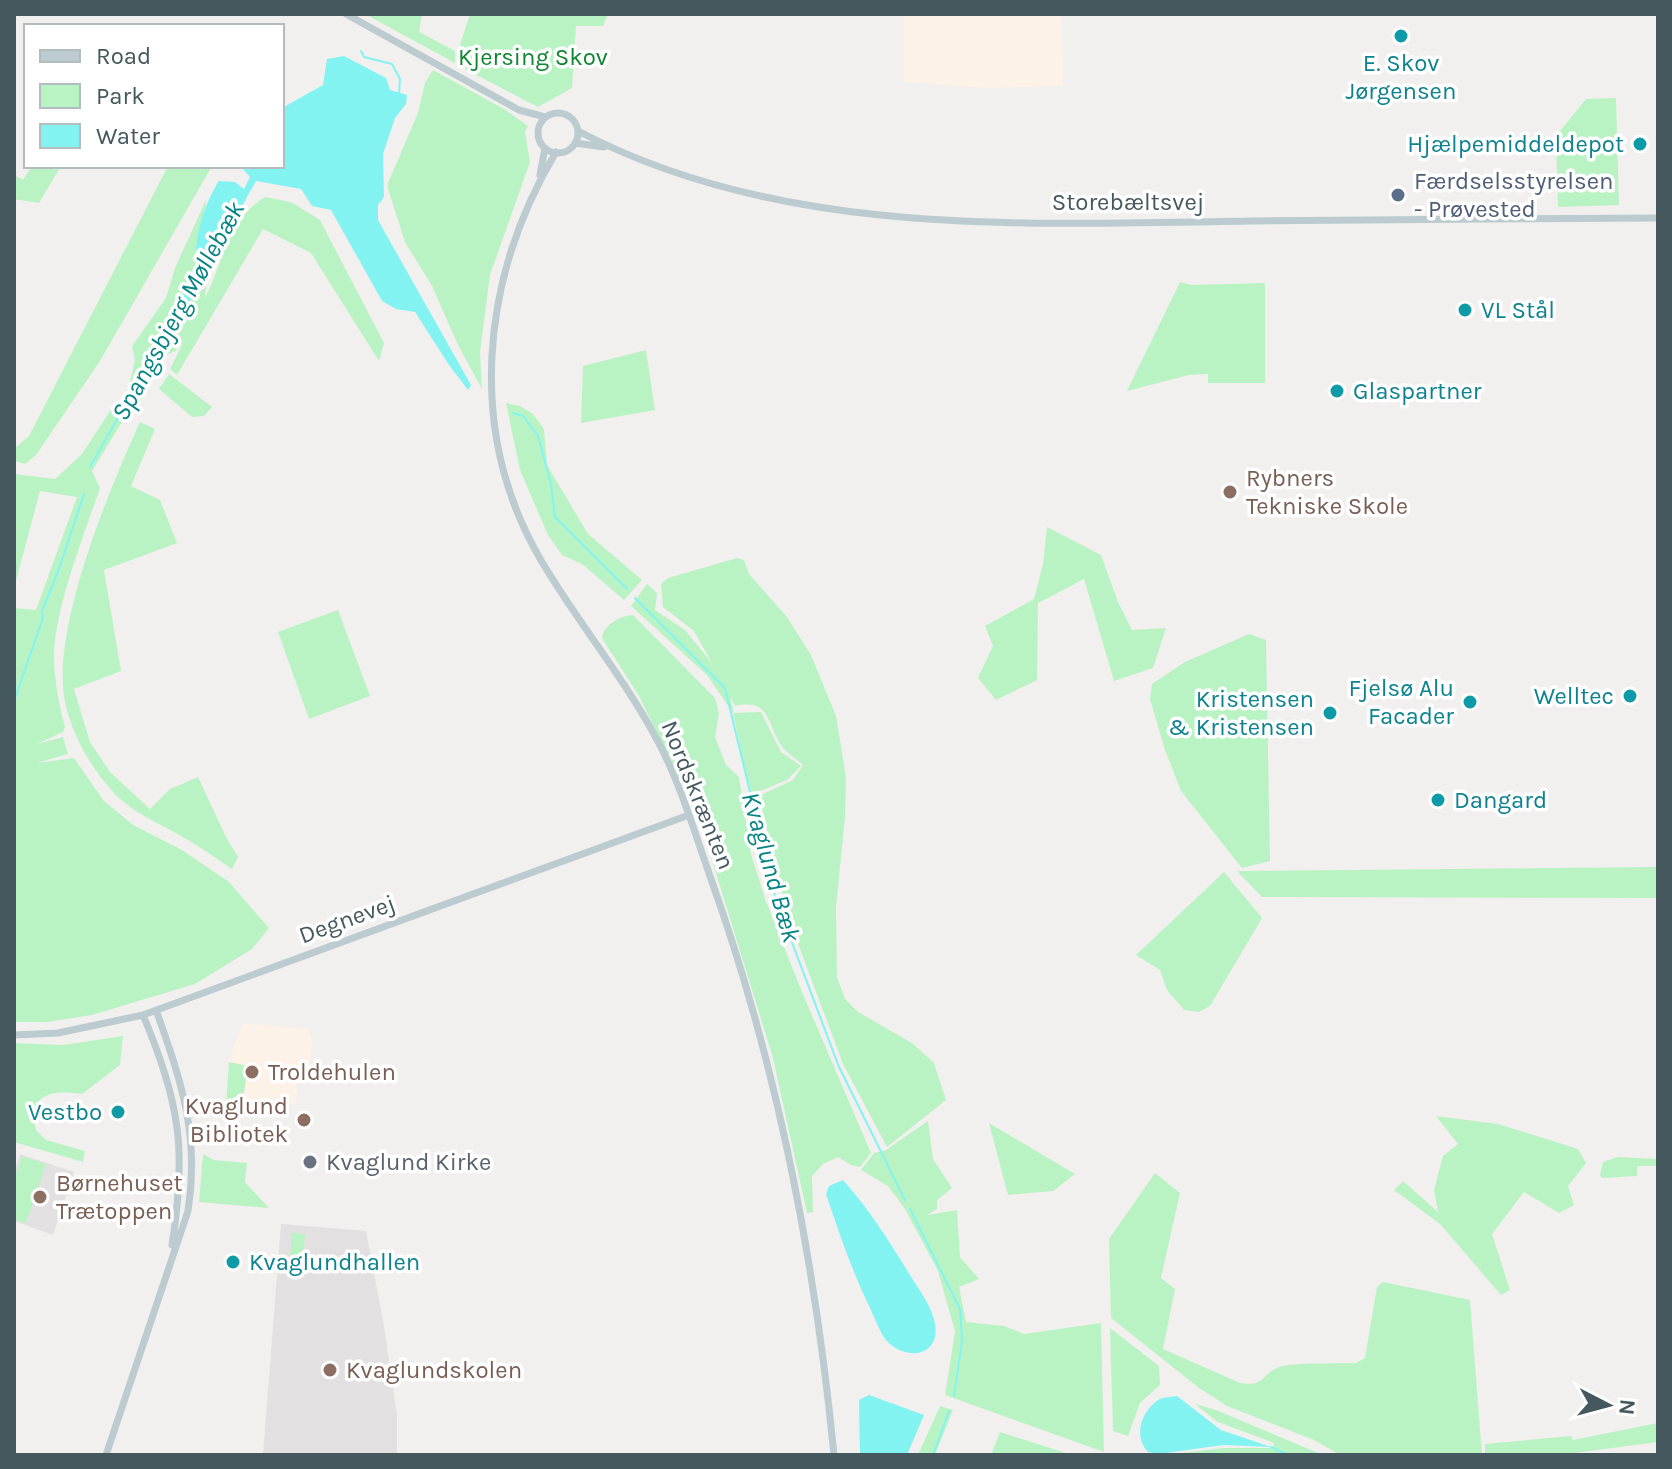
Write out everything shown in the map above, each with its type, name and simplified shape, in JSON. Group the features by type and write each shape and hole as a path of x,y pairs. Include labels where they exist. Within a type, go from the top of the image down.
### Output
{"street":[{"path":"346,14 519,110 539,128"},
{"path":"519,110 545,117 556,113 569,116 578,131 575,143 567,150 556,152 545,148 539,139 539,128 545,117"},
{"name":"Storebæltsvej","path":"578,131 608,148 689,177 753,194 807,205 907,218 1026,223 1658,218"},
{"name":"Storebæltsvej","path":"575,143 608,148"},
{"name":"Nordskrænten","path":"537,185 545,148"},
{"name":"Nordskrænten","path":"556,152 537,185 507,262 492,333 491,400 502,468 526,533 654,733 689,815 730,936 770,1077 802,1222 825,1371 834,1455"},
{"name":"Degnevej","path":"14,1035 58,1033 143,1015 689,815"},
{"path":"106,1455 188,1211 193,1169 192,1133 180,1080 156,1010"},
{"path":"143,1015 173,1098 181,1143 179,1197 170,1263"}],"shaded area":[{"path":"904,14 1062,14 1063,86 986,88 904,82"},
{"path":"243,1023 308,1029 312,1040 309,1079 298,1078 296,1104 226,1102 229,1060"},
{"name":"Børnehuset Trætoppen","path":"20,1154 74,1172 53,1235 14,1221 14,1172"},
{"name":"Kvaglundskolen","path":"281,1224 366,1231 397,1415 397,1455 263,1455"}],"green space":[{"name":"Kjersing Skov","path":"365,14 422,14 419,32 455,51 455,63"},
{"name":"Kjersing Skov","path":"470,14 608,14 603,26 576,26 572,88 538,107 465,69 460,45"},
{"path":"433,70 504,109 528,126 525,132 530,162 490,275 480,352 482,389 432,286 405,242 388,189 418,113 425,83"},
{"path":"1616,98 1619,205 1558,207 1556,136 1586,99"},
{"path":"31,168 60,168 39,203 14,199 14,175 23,180"},
{"path":"167,168 211,168 100,361 36,455 25,464 14,461 14,449 29,436"},
{"path":"265,197 291,202 320,220 384,343 379,361 311,253 263,229 177,375 170,369 184,341 153,365 140,405 126,400 135,360 132,346 166,298 175,268 207,198 195,256 208,267 205,298 235,229 253,206"},
{"path":"1180,282 1191,285 1265,283 1265,383 1208,383 1208,374 1189,375 1127,391"},
{"path":"646,350 655,410 581,423 583,366"},
{"path":"169,374 212,407 204,416 192,417 159,389"},
{"path":"506,403 520,406 533,414 544,429 547,465 588,534 642,580 624,600 582,564 562,555 548,535 520,470"},
{"path":"123,405 128,412 92,471 100,488 71,574 55,641 55,669 65,727 63,732 37,744 63,737 68,754 37,763 74,758 103,800 133,825 182,850 229,882 269,928 252,949 195,984 92,1015 47,1022 14,1022 14,608 36,610 77,497 40,491 14,588 14,474 55,479 82,454 112,408"},
{"path":"140,422 155,429 131,486 160,500 177,543 104,570 121,671 74,689 90,742 110,772 150,809 170,789 198,777 238,857 232,869 141,814 114,793 84,750 72,727 65,702 63,672 66,637 74,599 99,521"},
{"path":"1047,527 1101,555 1132,630 1166,628 1153,668 1114,681 1084,579 1038,603 1037,680 996,700 978,678 993,646 985,626 1034,599 1043,564"},
{"path":"737,558 744,560 749,574 787,617 811,655 836,716 846,777 836,907 837,977 845,999 858,1012 912,1043 934,1063 946,1100 887,1147 843,1064 788,917 759,796 793,780 803,765 783,748 762,710 756,706 735,706 730,696 734,713 761,712 781,752 801,766 787,780 750,795 733,713 707,675 631,606 647,584 657,593 655,610 685,630 712,663 694,631 663,607 661,584 668,578"},
{"path":"338,610 370,696 309,719 278,632"},
{"path":"633,615 715,698 719,713 715,737 726,765 739,777 751,854 765,899 871,1153 860,1167 838,1157 823,1164 812,1176 813,1212 807,1213 773,1058 700,821 639,696 602,638 613,622"},
{"path":"1249,634 1266,640 1270,861 1242,868 1181,791 1150,699 1152,684 1185,662"},
{"path":"1658,867 1658,898 1262,897 1237,871"},
{"path":"1224,872 1262,918 1210,1006 1199,1012 1184,1010 1167,990 1160,970 1136,955"},
{"path":"123,1036 120,1065 82,1094 45,1096 35,1108 36,1130 46,1140 85,1151 83,1162 14,1142 14,1043 63,1045"},
{"path":"229,1062 248,1066 242,1106 226,1105"},
{"path":"1436,1116 1498,1124 1559,1143 1578,1149 1586,1163 1568,1186 1574,1205 1559,1213 1524,1192 1492,1234 1510,1290 1501,1295 1440,1224 1394,1190 1403,1181 1438,1212 1434,1190 1443,1156 1458,1144"},
{"path":"928,1121 933,1159 952,1188 937,1200 937,1209 927,1215 957,1210 960,1257 979,1279 959,1287 966,1322 1004,1326 1024,1334 1101,1323 1104,1452 945,1395 955,1331 938,1271 905,1209 888,1186 861,1170 874,1153 886,1150"},
{"path":"989,1123 1075,1174 1053,1191 1008,1195"},
{"path":"203,1154 214,1160 247,1163 245,1182 269,1208 199,1202"},
{"path":"22,1156 46,1164 26,1223 14,1220 14,1179"},
{"path":"1618,1157 1658,1159 1658,1166 1637,1166 1637,1176 1602,1178 1603,1162"},
{"path":"1155,1173 1180,1193 1161,1278 1175,1289 1163,1349 1248,1384 1262,1380 1273,1370 1286,1365 1356,1363 1365,1358 1377,1287 1383,1282 1470,1300 1482,1455 1340,1455 1314,1440 1227,1406 1199,1388 1111,1318 1109,1239"},
{"path":"292,1233 305,1234 303,1261 290,1260"},
{"path":"1110,1328 1159,1366 1160,1385 1140,1403 1128,1436 1113,1431"},
{"path":"1195,1404 1323,1455 1165,1455 1223,1448 1273,1448 1274,1443 1216,1421"},
{"path":"940,1406 953,1410 935,1455 918,1455"},
{"path":"1658,1423 1658,1442 1559,1455 1485,1455 1485,1444 1571,1436 1573,1440"},
{"path":"1000,1432 1072,1455 991,1455"}],"water":[{"path":"344,56 386,78 390,90 407,95 406,104 395,118 383,154 384,197 378,205 378,220 471,385 468,390 415,312 396,309 382,301 331,210 312,206 301,189 256,181 164,346 158,343 198,268 196,247 201,223 219,181 235,182 244,189 250,177 242,168 284,168 284,107 323,85 327,59"},
{"path":"843,1180 878,1226 928,1305 935,1324 935,1336 932,1345 925,1350 908,1353 899,1350 879,1329 826,1194 829,1186"},
{"path":"869,1395 924,1415 907,1455 860,1455 859,1400"},
{"path":"1177,1396 1221,1430 1271,1447 1223,1445 1159,1454 1148,1452 1141,1439 1143,1418 1158,1400"}],"waterway":[{"name":"Spangsbjerg Møllebæk","path":"361,51 364,57 392,64 400,79 399,95"},
{"name":"Spangsbjerg Møllebæk","path":"90,467 161,342"},
{"name":"Kvaglund Bæk","path":"513,413 523,416 538,436 551,484 555,517 627,589"},
{"name":"Spangsbjerg Møllebæk","path":"14,701 84,494"},
{"name":"Kvaglund Bæk","path":"635,598 725,688 776,900 839,1067 905,1200"},
{"name":"Kvaglund Bæk","path":"910,1209 960,1309 962,1341 954,1396"},
{"name":"Kvaglund Bæk","path":"933,1455 949,1411"},
{"path":"1271,1447 1288,1455"}],"place":[{"name":"E. Skov Jørgensen","path":"1401,36"},
{"name":"Hjælpemiddeldepot","path":"1640,144"},
{"name":"Færdselsstyrelsen - Prøvested","path":"1398,195"},
{"name":"VL Stål","path":"1465,310"},
{"name":"Glaspartner","path":"1337,391"},
{"name":"Rybners Tekniske Skole","path":"1230,492"},
{"name":"Welltec","path":"1630,696"},
{"name":"Fjelsø Alu Facader","path":"1470,702"},
{"name":"Kristensen & Kristensen","path":"1330,713"},
{"name":"Dangard","path":"1438,800"},
{"name":"Troldehulen","path":"252,1072"},
{"name":"Vestbo","path":"118,1112"},
{"name":"Kvaglund Bibliotek","path":"304,1120"},
{"name":"Kvaglund Kirke","path":"310,1162"},
{"name":"Børnehuset Trætoppen","path":"40,1197"},
{"name":"Kvaglundhallen","path":"233,1262"},
{"name":"Kvaglundskolen","path":"330,1370"}]}
